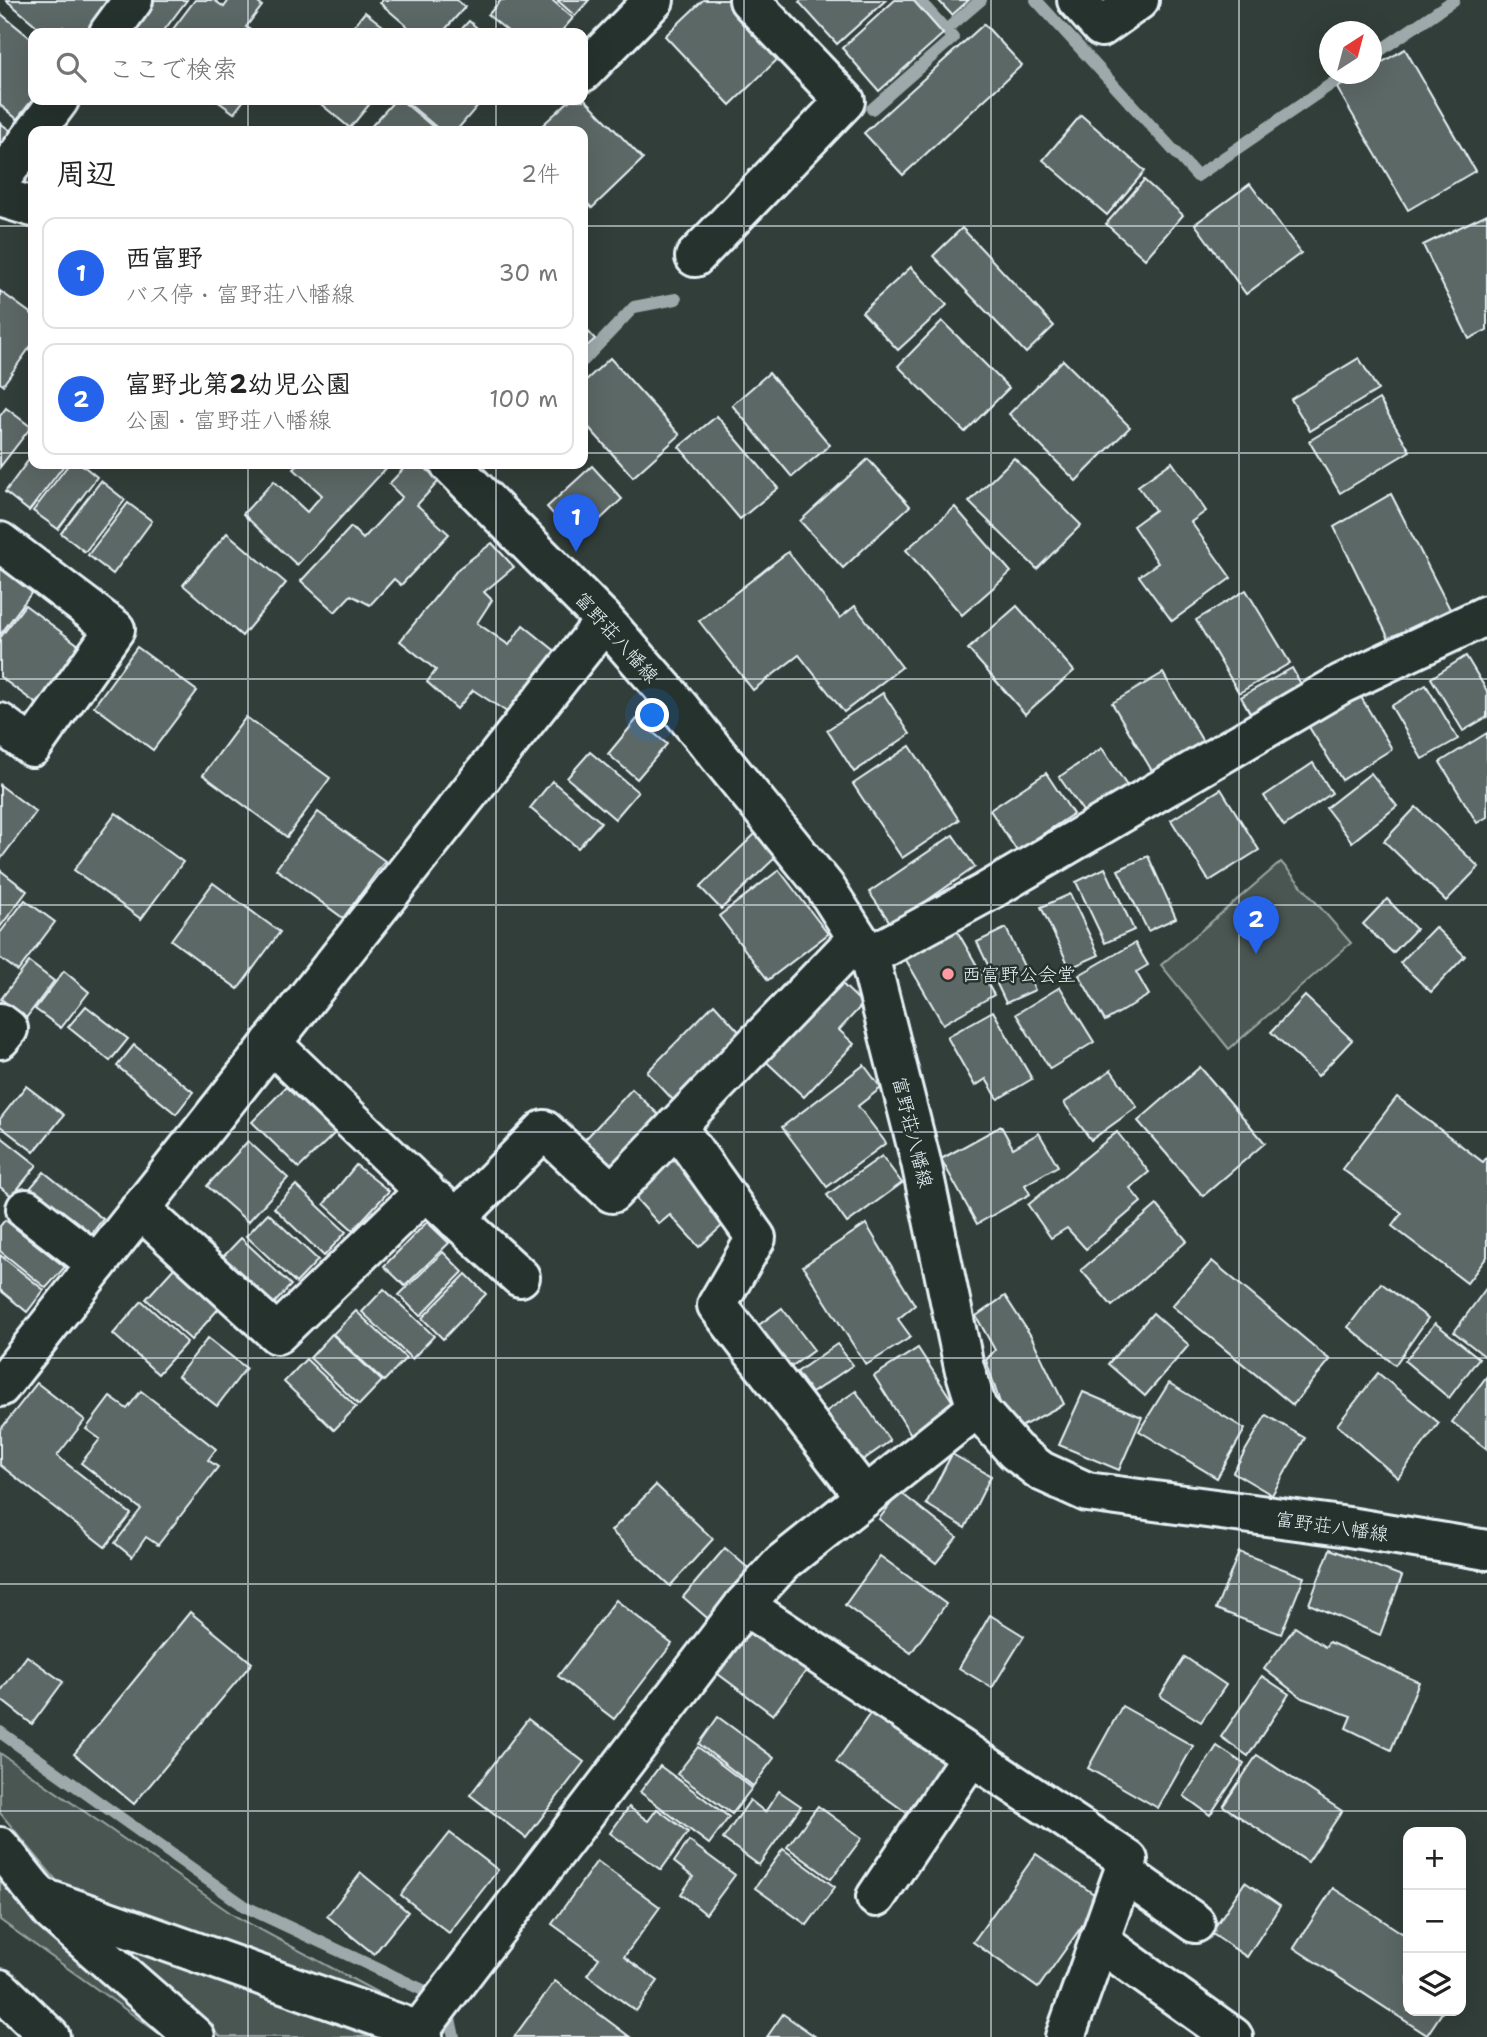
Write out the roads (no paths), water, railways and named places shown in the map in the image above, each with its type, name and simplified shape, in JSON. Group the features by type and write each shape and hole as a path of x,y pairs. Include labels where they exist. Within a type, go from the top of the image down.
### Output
{"street":[{"path":"113,28 133,0"},
{"path":"588,67 654,0"},
{"path":"695,257 845,101 749,0"},
{"path":"1077,0 1101,27 1139,0"},
{"path":"40,126 55,105"},
{"path":"0,180 28,142"},
{"path":"0,197 28,205"},
{"name":"富野荘八幡線","path":"455,469 602,618 666,691 825,887 857,953 921,1162 964,1367 977,1408 1015,1451 1041,1471 1087,1492 1349,1527 1487,1550"},
{"path":"0,542 115,629 32,747 0,723"},
{"path":"456,1219 544,1130 612,1193 676,1126 857,953 985,893 1341,684 1487,614"},
{"path":"0,1387 596,632 602,618"},
{"path":"0,1023 8,1029 0,1039"},
{"path":"271,1043 425,1191 520,1277"},
{"path":"676,1126 757,1238 717,1305 865,1497"},
{"path":"141,1209 277,1334 425,1191"},
{"path":"26,1209 97,1264"},
{"path":"40,1897 421,2034 744,1605 782,1563 977,1408"},
{"path":"744,1605 1128,1860 1065,2037"},
{"path":"876,1897 971,1756"},
{"path":"0,1847 52,1912 195,2037"},
{"path":"1124,1873 1195,1923"},
{"path":"1099,1941 1233,2037"},
{"path":"0,1989 50,2037"}],"waterway":[{"path":"872,109 953,38 919,0"},
{"path":"946,30 981,0"},
{"path":"1036,0 1197,176 1331,84"},
{"path":"1382,49 1454,0"},
{"path":"588,356 634,307 676,299"},
{"path":"0,1732 246,1907 425,1991"},
{"path":"449,2014 454,2037"}],"place":[{"name":"西富野","path":"576,552"},
{"name":"富野北第2幼児公園","path":"1256,954"},
{"name":"西富野公会堂","path":"948,974"}]}
